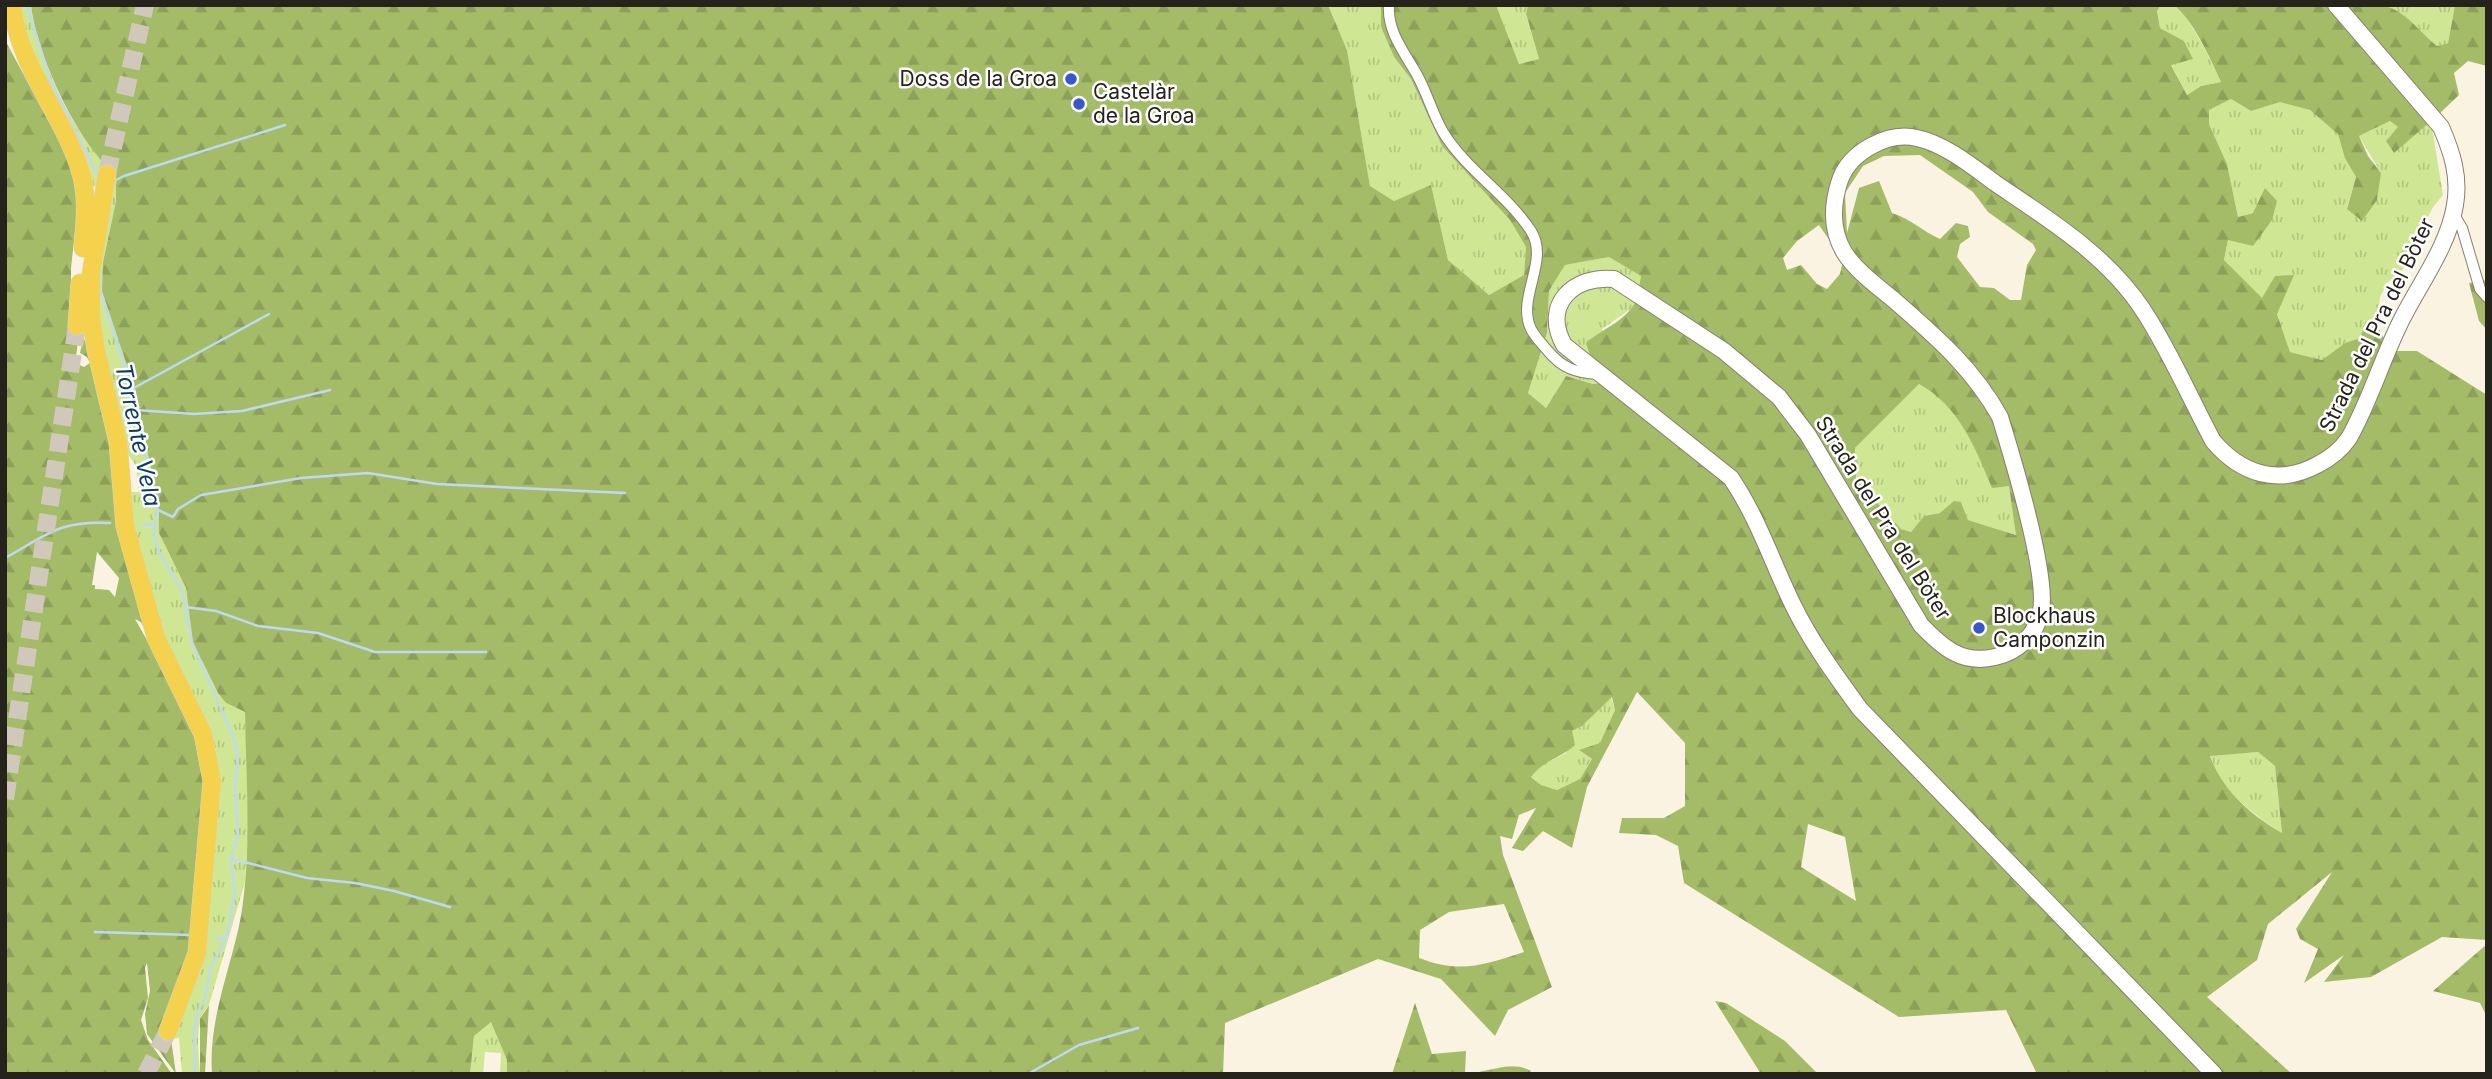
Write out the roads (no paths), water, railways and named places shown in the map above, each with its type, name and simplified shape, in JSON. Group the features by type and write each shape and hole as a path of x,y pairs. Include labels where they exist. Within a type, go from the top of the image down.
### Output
{"highway":[{"path":"12,5 24,57 74,151 82,176 86,207 86,273 93,333 118,442 126,533 156,638 203,734 212,781 197,953 167,1031"},
{"path":"77,326 107,174"}],"main road":[{"name":"Strada del Pra del Bòter","path":"2214,1074 1860,709 1826,664 1793,606 1750,506 1731,478 1702,452 1564,345 1558,333 1558,307 1566,294 1594,277 1614,279 1724,351 1779,397 1808,435 1921,625 1938,643 1959,656 1994,657 2014,651 2038,624 2043,588 2000,417 1987,392 1960,358 1861,272 1844,252 1835,228 1834,200 1842,173 1860,153 1889,138 1920,138 1958,157 2072,236 2143,309 2220,449 2242,467 2273,476 2289,477 2334,455 2348,439 2399,326 2448,232 2453,214 2456,175 2451,150 2441,127 2336,5"}],"street":[{"path":"1389,5 1394,35 1420,80 1443,132 1469,165 1521,215 1537,240 1537,258 1528,304 1530,328 1561,365 1576,372 1598,374"},
{"path":"2453,214 2462,228 2480,289 2487,297"}],"waterway":[{"name":"Torrente Vela","path":"27,5 50,79 98,176"},
{"path":"113,190 116,180 124,176 285,125"},
{"name":"Torrente Vela","path":"106,234 112,196"},
{"name":"Torrente Vela","path":"101,265 100,290 129,379 157,510 154,534 159,552 182,590 192,643 235,741 238,760 235,785 238,835 231,859 235,892 227,935 210,970 205,999 197,1013 194,1035 195,1074"},
{"path":"132,389 269,314"},
{"path":"136,410 194,414 242,411 330,390"},
{"path":"158,510 173,517 178,509 201,495 301,478 368,473 437,484 625,493"},
{"path":"5,558 43,536 65,527 110,523"},
{"path":"143,525 154,525"},
{"path":"185,607 216,611 258,626 318,633 375,652 486,652"},
{"path":"232,859 307,878 355,883 394,891 450,907"},
{"path":"95,932 192,935"},
{"path":"216,938 226,938"},
{"path":"1028,1074 1079,1045 1138,1028"}],"tunnel":[{"path":"107,174 145,5"},
{"path":"5,799 77,326"},
{"path":"146,1074 168,1031"}],"place":[{"name":"Doss de la Groa","path":"1071,79"},
{"name":"Castelàr de la Groa","path":"1079,104"},
{"name":"Blockhaus Camponzin","path":"1979,628"}]}
